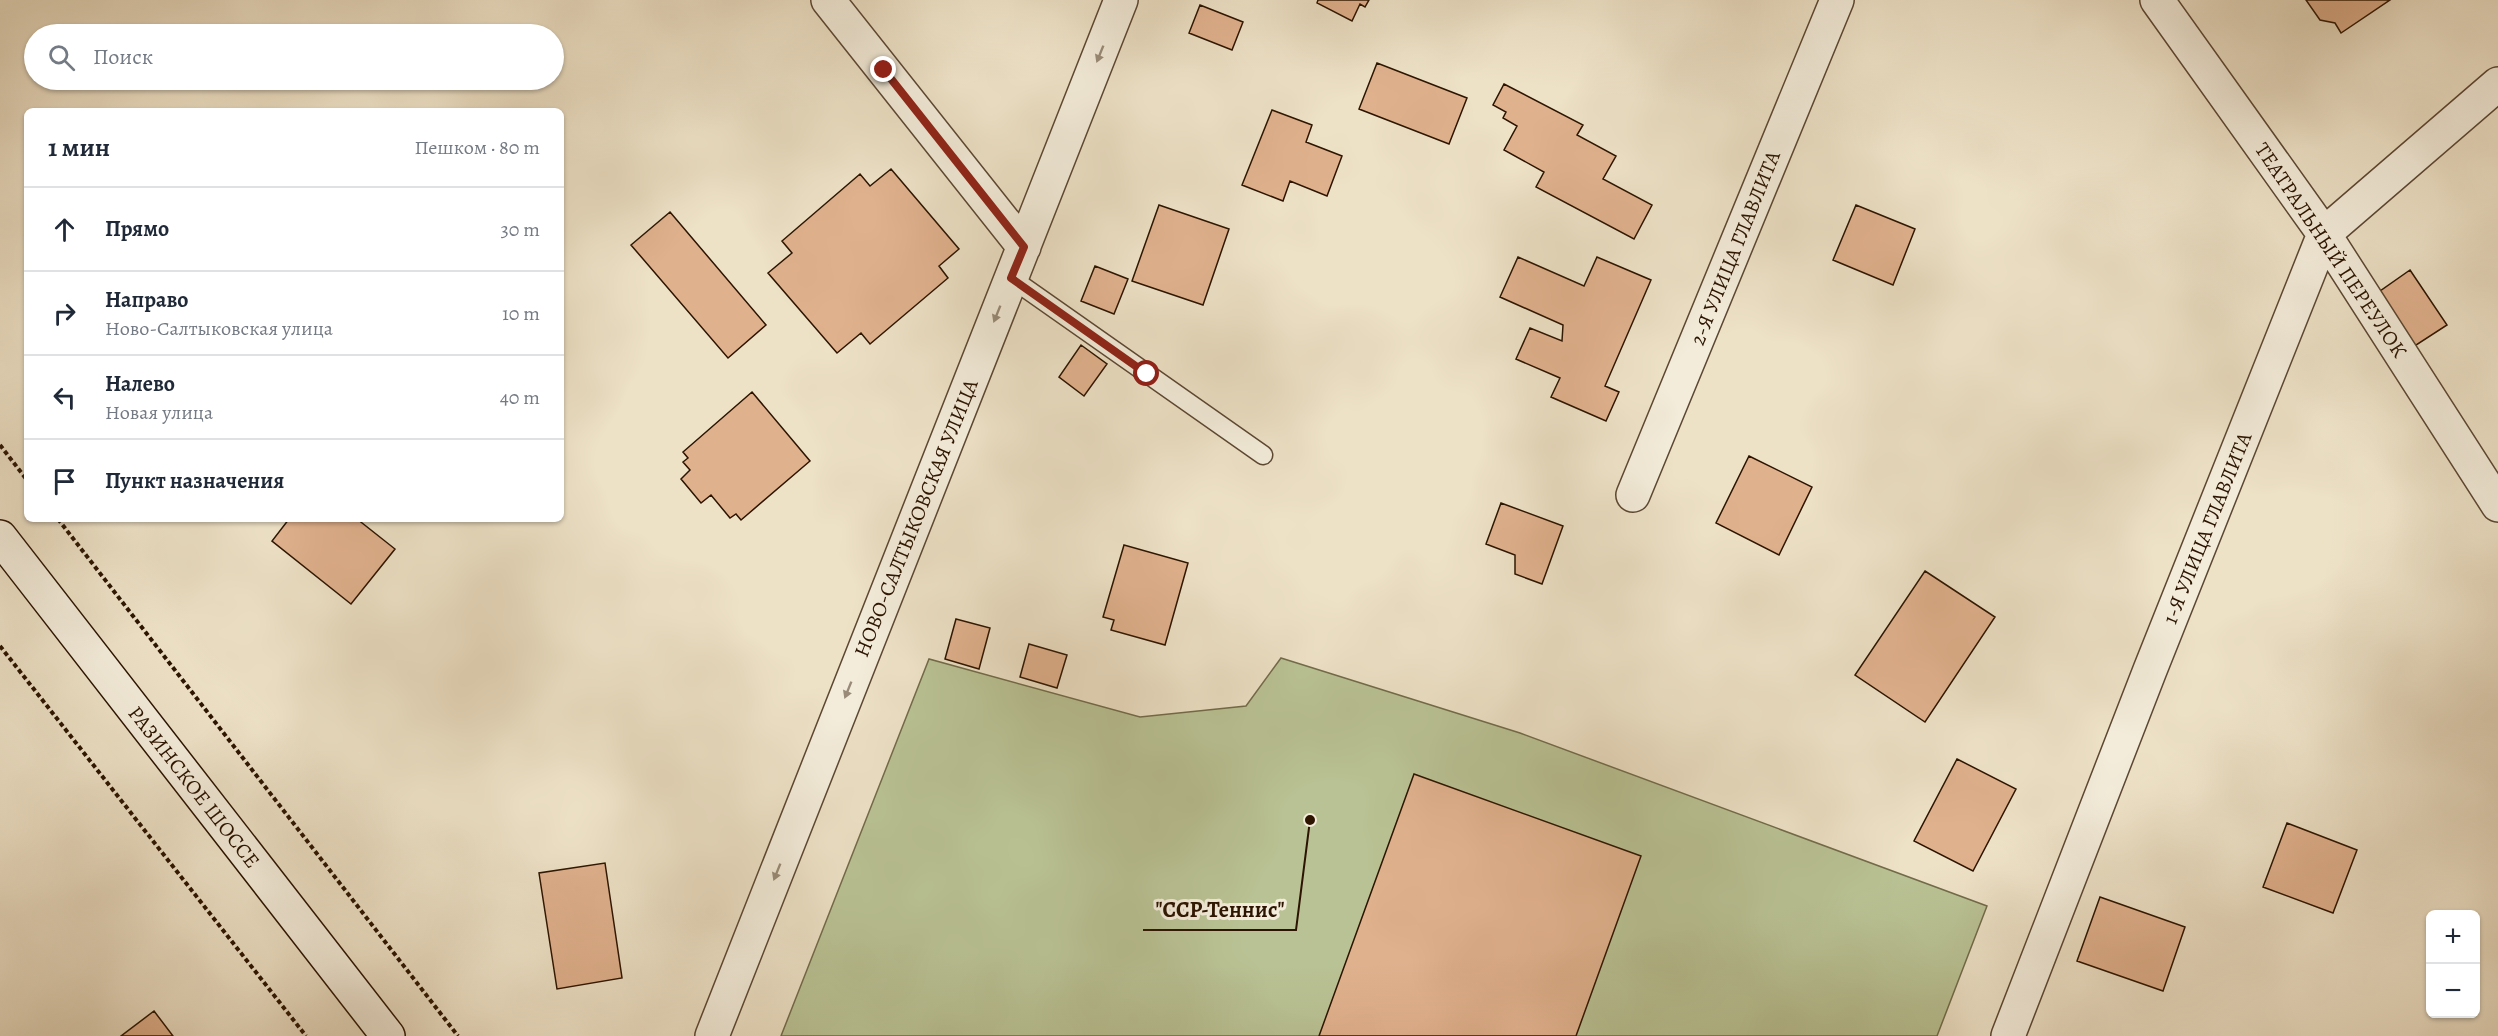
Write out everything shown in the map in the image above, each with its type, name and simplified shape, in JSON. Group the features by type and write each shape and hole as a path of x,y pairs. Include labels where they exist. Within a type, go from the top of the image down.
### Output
{"street":[{"path":"828,0 1024,247"},
{"name":"НОВО-САЛТЫКОВСКАЯ УЛИЦА","path":"712,1036 1121,0"},
{"name":"2-Я УЛИЦА ГЛАВЛИТА","path":"1633,495 1837,0"},
{"name":"ТЕАТРАЛЬНЫЙ ПЕРЕУЛОК","path":"2157,0 2324,234 2498,505"},
{"name":"1-Я УЛИЦА ГЛАВЛИТА","path":"2008,1036 2150,670 2324,234 2498,84"},
{"name":"РАЗИНСКОЕ ШОССЕ","path":"0,537 388,1036"}],"lane":[{"path":"1011,278 1263,455"}],"path":[{"path":"0,445 24,476"},
{"path":"60,522 458,1036"},
{"path":"0,646 306,1036"}],"green space":[{"path":"1281,658 1520,733 1987,906 1937,1036 781,1036 929,659 1140,717 1246,706"}],"building":[{"path":"1318,0 1369,0 1365,7 1360,4 1352,21 1317,3"},
{"path":"2306,0 2390,0 2341,33 2335,23 2320,20"},
{"path":"1200,5 1243,22 1232,50 1189,33"},
{"path":"1377,63 1467,98 1449,144 1359,109"},
{"path":"1504,84 1583,125 1577,135 1616,156 1603,179 1652,205 1634,239 1536,187 1544,172 1504,150 1517,126 1503,118 1506,112 1493,105"},
{"path":"1272,110 1312,125 1306,142 1342,156 1327,196 1290,181 1283,201 1242,185"},
{"path":"891,169 959,249 939,266 948,278 870,344 861,333 837,353 768,273 792,253 782,241 860,174 870,186"},
{"path":"1159,205 1229,229 1203,305 1132,281"},
{"path":"1856,205 1915,229 1893,285 1833,260"},
{"path":"670,212 766,325 728,358 631,245"},
{"path":"1518,257 1584,286 1597,257 1651,280 1605,386 1619,392 1606,421 1551,397 1560,378 1516,359 1530,328 1562,341 1563,325 1500,297"},
{"path":"1095,266 1128,279 1114,314 1081,301"},
{"path":"2410,270 2447,325 2410,349 2373,296"},
{"path":"1081,345 1107,364 1084,396 1059,377"},
{"path":"752,392 810,461 741,520 736,514 730,518 711,495 701,503 681,479 690,470 683,462 688,458 683,452"},
{"path":"1749,456 1812,487 1779,555 1716,523"},
{"path":"1501,503 1563,526 1542,584 1515,574 1515,555 1486,544"},
{"path":"287,522 361,522 395,549 351,604 272,541"},
{"path":"1124,545 1188,563 1165,645 1111,630 1114,620 1103,617"},
{"path":"1925,571 1995,617 1925,722 1855,675"},
{"path":"956,619 990,628 979,669 945,659"},
{"path":"1029,644 1067,655 1057,688 1020,677"},
{"path":"1957,759 2016,789 1973,871 1914,841"},
{"path":"1414,774 1641,856 1576,1036 1319,1036"},
{"path":"2287,823 2357,850 2333,913 2263,887"},
{"path":"605,863 622,978 557,989 539,873"},
{"path":"2100,897 2185,927 2163,991 2077,961"},
{"path":"154,1011 173,1036 121,1036"}],"place":[{"name":"\"ССР-Теннис\"","path":"1310,820"}],"route":[{"path":"884,70 1024,247 1011,278 1147,374"}]}
